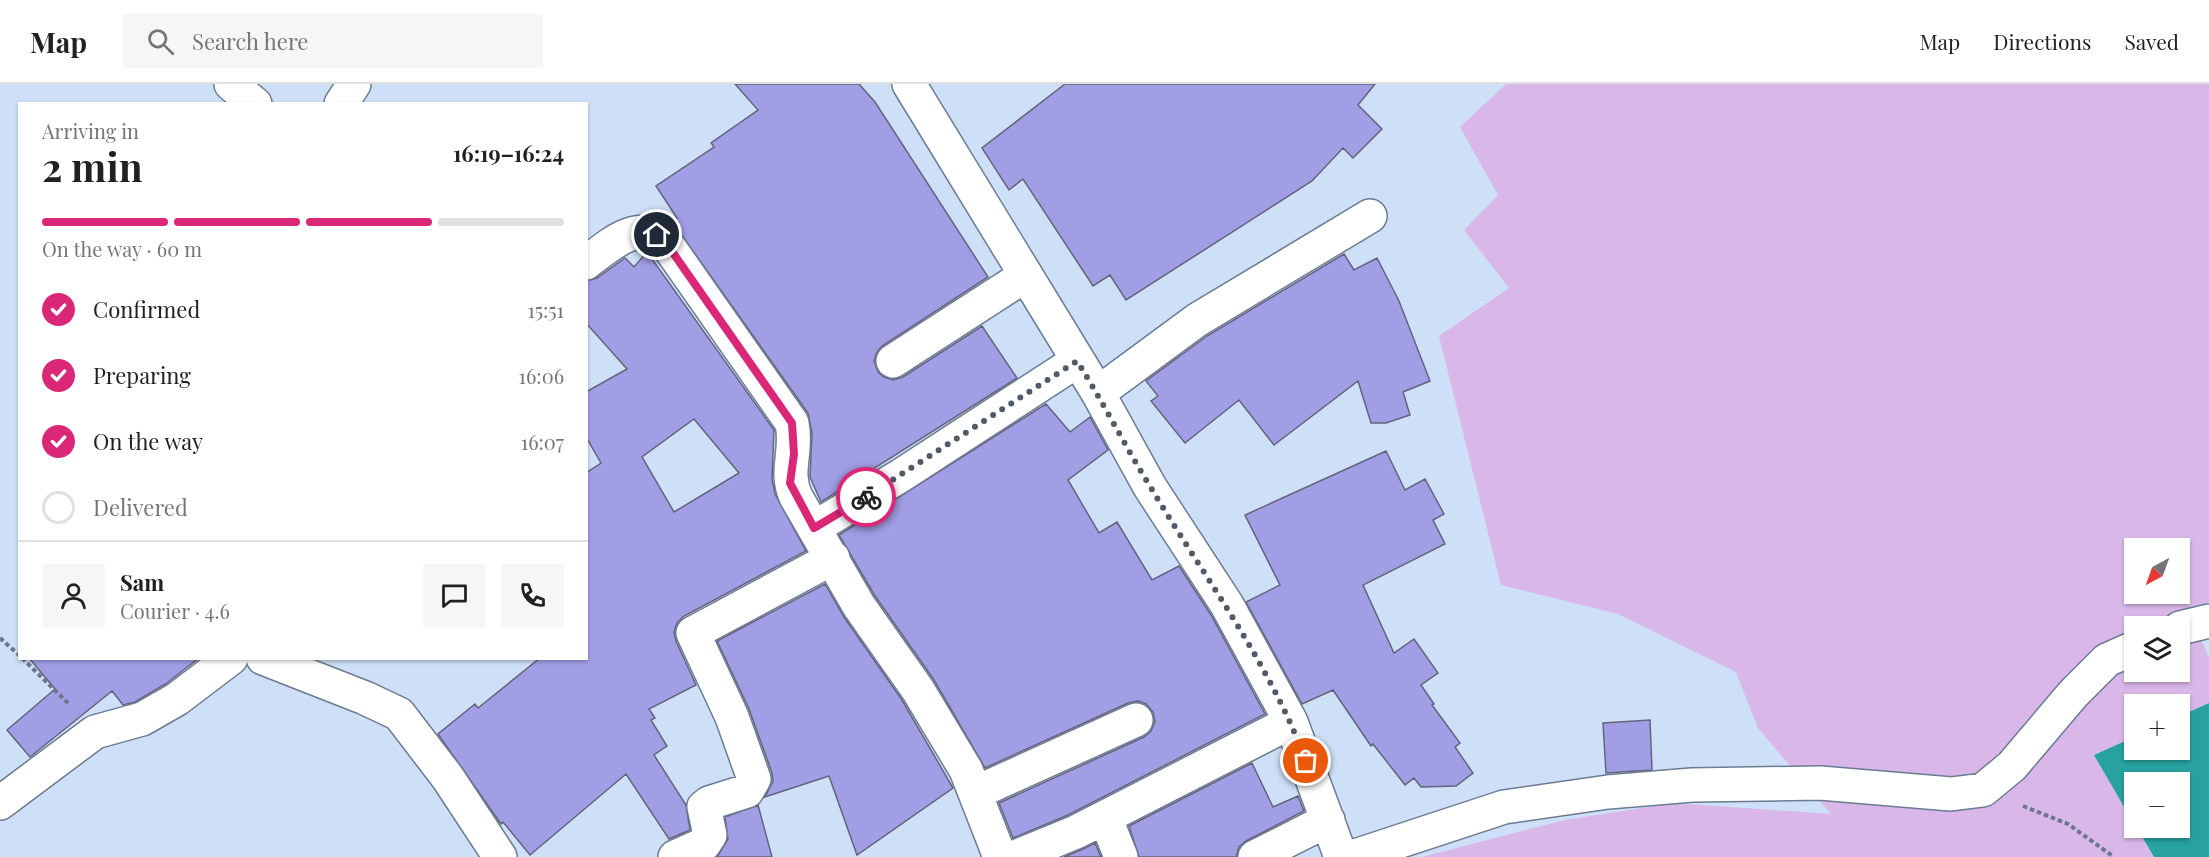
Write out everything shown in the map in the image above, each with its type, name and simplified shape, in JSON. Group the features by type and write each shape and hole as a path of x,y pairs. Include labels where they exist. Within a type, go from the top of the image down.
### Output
{"street":[{"path":"231,84 253,102"},
{"path":"342,102 354,84"},
{"path":"909,84 1098,393 1150,487 1227,605 1292,722 1341,857"},
{"path":"1098,393 1197,320 1370,216"},
{"path":"588,261 620,237 634,233 657,235 664,240 792,423 794,454 790,483 860,606 924,700 966,770 1000,857"},
{"path":"893,361 1026,275"},
{"path":"814,528 900,476 1077,361"},
{"path":"675,857 704,844 710,835 705,807 747,792 754,779 732,717 693,633 833,558"},
{"path":"2190,626 2209,621"},
{"path":"1352,857 1504,807 1608,792 1692,785 1820,783 1951,794 1983,790 2012,765 2073,694 2107,660 2124,652"},
{"path":"0,803 94,732 142,719 177,699 228,660"},
{"path":"268,660 376,702 399,714 448,778 500,857"},
{"path":"975,793 1136,720"},
{"path":"1015,857 1105,818 1292,722"},
{"path":"1105,818 1121,857"},
{"path":"1255,857 1328,820"}],"path":[{"path":"0,638 18,654"},
{"path":"24,660 64,697 94,732"},
{"path":"1983,790 2068,824 2114,857"}],"shaded area":[{"path":"1506,84 2209,84 2209,602 2188,609 2209,658 2209,703 2190,712 2190,694 2124,694 2124,742 2094,755 2124,806 2124,838 2143,838 2154,857 1422,857 1565,820 1674,803 1831,814 1758,728 1736,672 1618,614 1501,585 1439,336 1509,288 1464,230 1498,195 1460,127"},
{"path":"2209,703 2209,857 2154,857 2143,838 2190,838 2190,772 2124,772 2124,807 2094,755 2124,742 2124,760 2190,760 2190,712"}],"building":[{"path":"735,84 859,84 875,102 988,277 882,346 874,361 878,372 893,380 903,377 982,326 1017,378 821,502 810,477 812,433 808,413 673,223 677,218 656,186 714,147 711,143 758,110"},
{"path":"1065,84 1375,84 1358,105 1382,129 1353,158 1343,148 1312,181 1126,300 1110,275 1093,286 1023,179 1009,190 982,148"},
{"path":"647,252 774,430 772,479 775,494 806,551 684,616 677,623 674,632 676,641 696,685 649,709 655,718 651,720 667,746 654,755 686,805 690,830 669,839 626,774 530,855 503,822 501,824 438,734 475,704 478,708 538,660 588,660 588,472 601,463 588,440 588,391 627,369 588,325 588,280 597,278 625,258 634,267","holes":["694,419 739,473 674,512 642,457"]},
{"path":"1344,254 1354,270 1377,258 1399,301 1430,381 1403,392 1410,415 1386,423 1371,423 1358,381 1274,445 1239,400 1185,443 1151,401 1158,396 1146,381 1207,336"},
{"path":"1046,404 1070,432 1090,417 1108,450 1068,480 1099,533 1117,522 1152,580 1179,566 1211,615 1265,714 1068,815 1013,838 999,803 1144,737 1151,731 1155,722 1153,712 1146,704 1138,701 1128,703 985,768 934,680 875,596 839,535"},
{"path":"1386,451 1405,490 1425,479 1444,514 1433,520 1445,544 1363,585 1394,653 1414,639 1438,673 1421,685 1434,704 1432,705 1460,743 1455,747 1473,773 1456,786 1421,787 1414,778 1405,785 1373,744 1371,746 1333,690 1302,704 1246,602 1280,585 1245,515"},
{"path":"825,584 844,617 902,700 953,788 857,855 829,776 765,797 773,781 772,773 749,709 717,641"},
{"path":"31,660 196,660 167,683 135,702 123,705 112,691 30,757 7,730 55,689"},
{"path":"1650,720 1652,770 1606,773 1603,723"},
{"path":"1252,763 1273,807 1298,796 1304,811 1246,841 1239,847 1236,857 1139,857 1129,826"},
{"path":"758,805 772,857 717,857 728,839 725,817"},
{"path":"1095,843 1101,857 1064,857 1083,849"}],"way so far":[{"path":"866,497 1077,361 1098,393 1150,487 1227,605 1292,722 1306,761"}],"route":[{"path":"657,235 664,240 792,423 794,454 790,483 814,528 866,497"}]}
